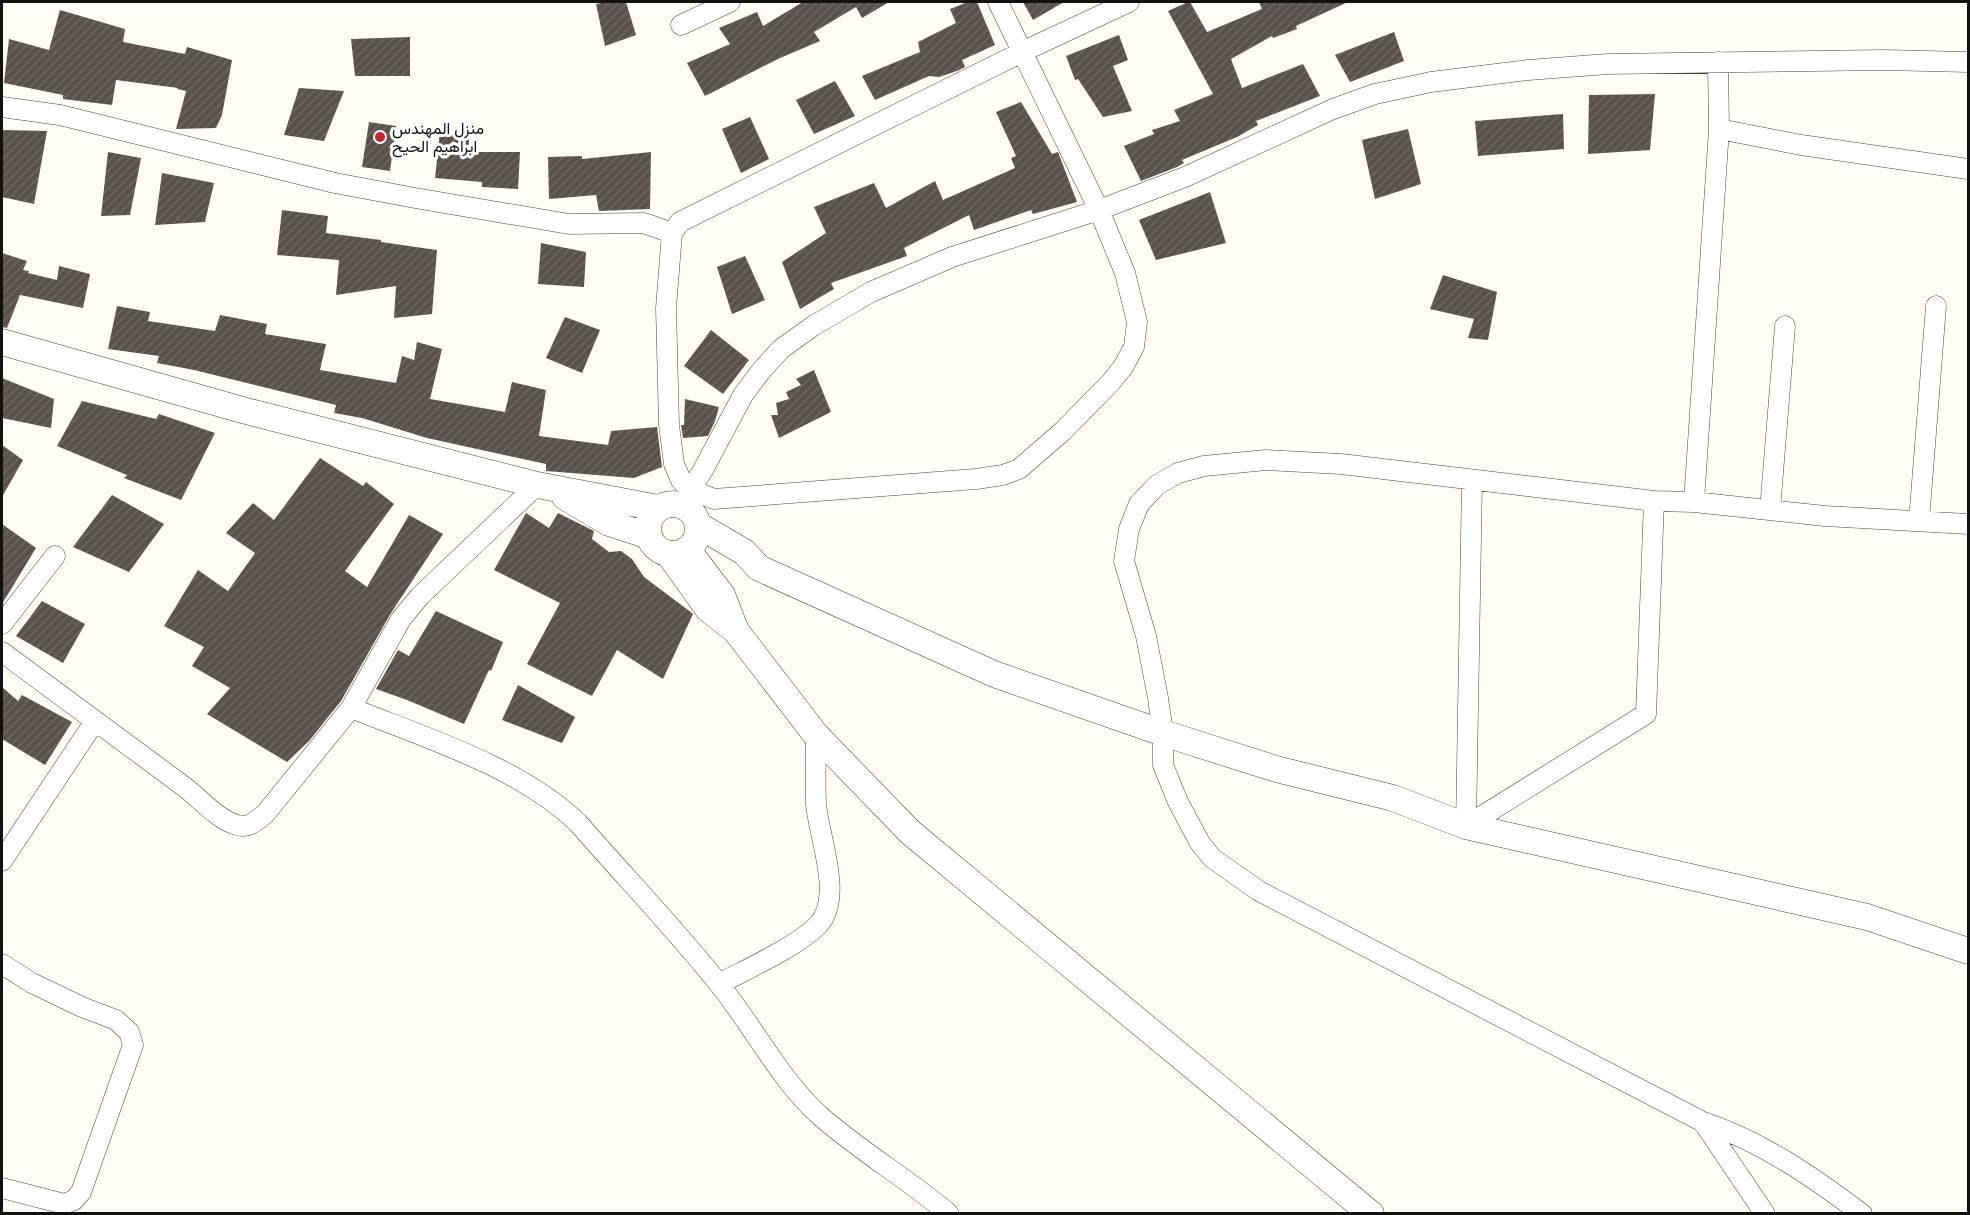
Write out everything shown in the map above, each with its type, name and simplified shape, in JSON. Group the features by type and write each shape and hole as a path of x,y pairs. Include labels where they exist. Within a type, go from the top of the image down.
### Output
{"street":[{"path":"681,25 730,2"},
{"path":"2,342 246,411 543,486 676,501 976,479 1003,475 1019,469 1063,431 1111,382 1123,367 1134,346 1137,322 1125,273 1099,210 1024,51 998,2"},
{"path":"676,501 681,480 674,464 669,425 666,308 672,234 680,222 1024,51 1129,2"},
{"path":"1371,1214 910,832 816,735 736,631 722,595 678,542 649,521 676,501 703,470 743,395 761,370 782,349 813,326 871,292 952,258 1099,210 1185,177 1333,109 1375,94 1431,82 1527,70 1608,64 1884,60 1968,62"},
{"path":"1694,502 1719,129 1718,62"},
{"path":"2,107 60,115 335,183 569,224 644,224 672,234"},
{"path":"1719,129 1801,145 1968,169"},
{"path":"1919,521 1936,306"},
{"path":"1770,510 1785,327"},
{"path":"1862,1214 1805,1173 1760,1146 1731,1131 1703,1122 1269,897 1212,858 1200,843 1178,802 1163,765 1163,733 1146,636 1124,561 1129,529 1139,504 1157,485 1178,473 1204,466 1266,460 1341,464 1654,501 1694,502 1825,516 1968,524"},
{"path":"1466,826 1472,480"},
{"path":"543,486 609,523 678,542 744,552 759,568 994,674 1163,733 1276,769 1393,798 1466,826 1867,917 1968,950"},
{"path":"2,652 188,789 221,817 234,825 243,827 252,824 265,814 351,708 401,619 420,596 543,486"},
{"path":"676,501 693,514 678,542"},
{"path":"1466,826 1646,714 1654,501"},
{"path":"2,624 55,556"},
{"path":"351,708 455,749 541,792 563,809 719,984 798,1094 818,1114 949,1214"},
{"path":"2,861 95,720"},
{"path":"719,984 803,937 818,925 826,914 830,899 816,805 816,735"},
{"path":"2,964 32,983 82,1008 116,1020 129,1032 133,1045 81,1192 74,1200 62,1209 2,1188"},
{"path":"1703,1122 1765,1214"}],"building":[{"path":"626,2 636,35 605,46 596,4"},
{"path":"803,2 889,2 862,18 856,7 814,32 820,41 780,58 705,96 687,63 730,44 719,28 757,12 763,26"},
{"path":"968,2 977,2 995,45 962,60 965,67 957,71 939,77 929,76 875,100 862,76 920,52 918,42 956,23 950,9"},
{"path":"1023,2 1064,2 1033,20"},
{"path":"1188,2 1207,32 1262,9 1259,2 1348,2 1296,26 1297,29 1273,38 1272,36 1231,59 1242,88 1303,64 1320,96 1256,121 1258,125 1237,137 1182,160 1184,163 1177,167 1141,181 1124,146 1154,134 1152,130 1180,121 1174,110 1213,94 1168,11"},
{"path":"60,10 125,29 123,42 185,54 187,47 232,60 222,115 216,128 176,129 186,91 178,88 116,80 112,105 63,99 63,95 4,83 9,39 49,50"},
{"path":"1394,32 1404,61 1350,82 1335,55"},
{"path":"1119,35 1128,60 1113,66 1132,111 1103,117 1078,79 1075,80 1066,56"},
{"path":"410,37 410,76 355,76 351,39"},
{"path":"835,81 855,116 814,134 796,100"},
{"path":"299,88 344,91 324,141 284,135"},
{"path":"1655,94 1650,150 1588,154 1589,95"},
{"path":"1021,102 1052,154 1058,152 1077,202 1033,214 1031,210 974,230 969,215 904,248 907,256 831,283 834,289 800,309 782,262 826,233 814,207 874,183 886,208 935,181 943,200 1015,168 1011,158 1016,156 996,112"},
{"path":"1563,114 1564,149 1478,156 1475,121"},
{"path":"750,117 769,159 741,173 722,129"},
{"name":"منزل المهندس ابراهيم الحيح","path":"369,122 396,126 390,171 362,167"},
{"path":"1408,129 1421,184 1375,199 1362,140"},
{"path":"2,130 47,131 34,204 2,197"},
{"path":"440,131 469,138 469,152 520,152 518,189 482,187 482,182 435,178"},
{"path":"108,152 141,158 130,215 101,216"},
{"path":"651,152 650,209 599,211 596,195 549,199 548,157 582,156 582,159"},
{"path":"162,173 214,183 205,222 155,225"},
{"path":"1210,192 1226,243 1156,260 1139,220"},
{"path":"282,210 328,216 326,233 437,250 432,314 394,318 396,286 336,295 339,260 277,255"},
{"path":"541,243 586,252 584,287 538,284"},
{"path":"2,253 27,261 23,270 29,271 28,273 57,280 59,266 90,274 83,308 20,295 7,328 2,327"},
{"path":"745,256 765,300 732,314 717,267"},
{"path":"1443,275 1497,292 1488,340 1468,338 1474,319 1430,309"},
{"path":"117,306 150,312 148,321 215,331 220,315 267,324 265,334 326,344 320,370 396,383 402,356 414,360 417,342 442,349 430,399 505,412 512,382 546,390 539,436 608,445 611,431 657,427 662,467 634,478 546,471 546,464 427,438 362,418 334,413 336,405 157,363 159,356 108,349"},
{"path":"565,317 600,330 582,373 546,358"},
{"path":"711,330 749,360 723,394 684,366"},
{"path":"814,370 831,412 779,438 771,415 778,415 776,403 789,399 786,392 801,385 796,379"},
{"path":"2,378 54,399 51,428 2,418"},
{"path":"685,399 719,407 708,436 683,438 681,425 684,425"},
{"path":"82,401 156,419 159,414 215,433 181,500 124,478 127,475 57,446"},
{"path":"2,445 23,460 2,497"},
{"path":"320,458 363,486 366,482 394,504 345,571 367,587 409,515 443,534 391,613 341,701 309,741 287,762 207,714 230,688 192,666 204,647 164,626 198,570 228,591 255,553 226,533 253,503 274,520"},
{"path":"112,495 164,524 129,572 73,547"},
{"path":"526,513 549,528 558,513 594,531 592,539 609,552 621,551 632,559 644,577 693,614 663,679 617,650 592,696 527,664 560,603 494,570"},
{"path":"2,524 36,548 2,604"},
{"path":"42,601 85,624 63,663 16,636"},
{"path":"436,611 503,642 464,724 376,689 398,650 409,656"},
{"path":"518,685 575,717 562,743 502,720"},
{"path":"2,687 18,701 22,695 72,722 45,765 2,739"}],"place":[{"name":"منزل المهندس ابراهيم الحيح","path":"380,137"}]}
